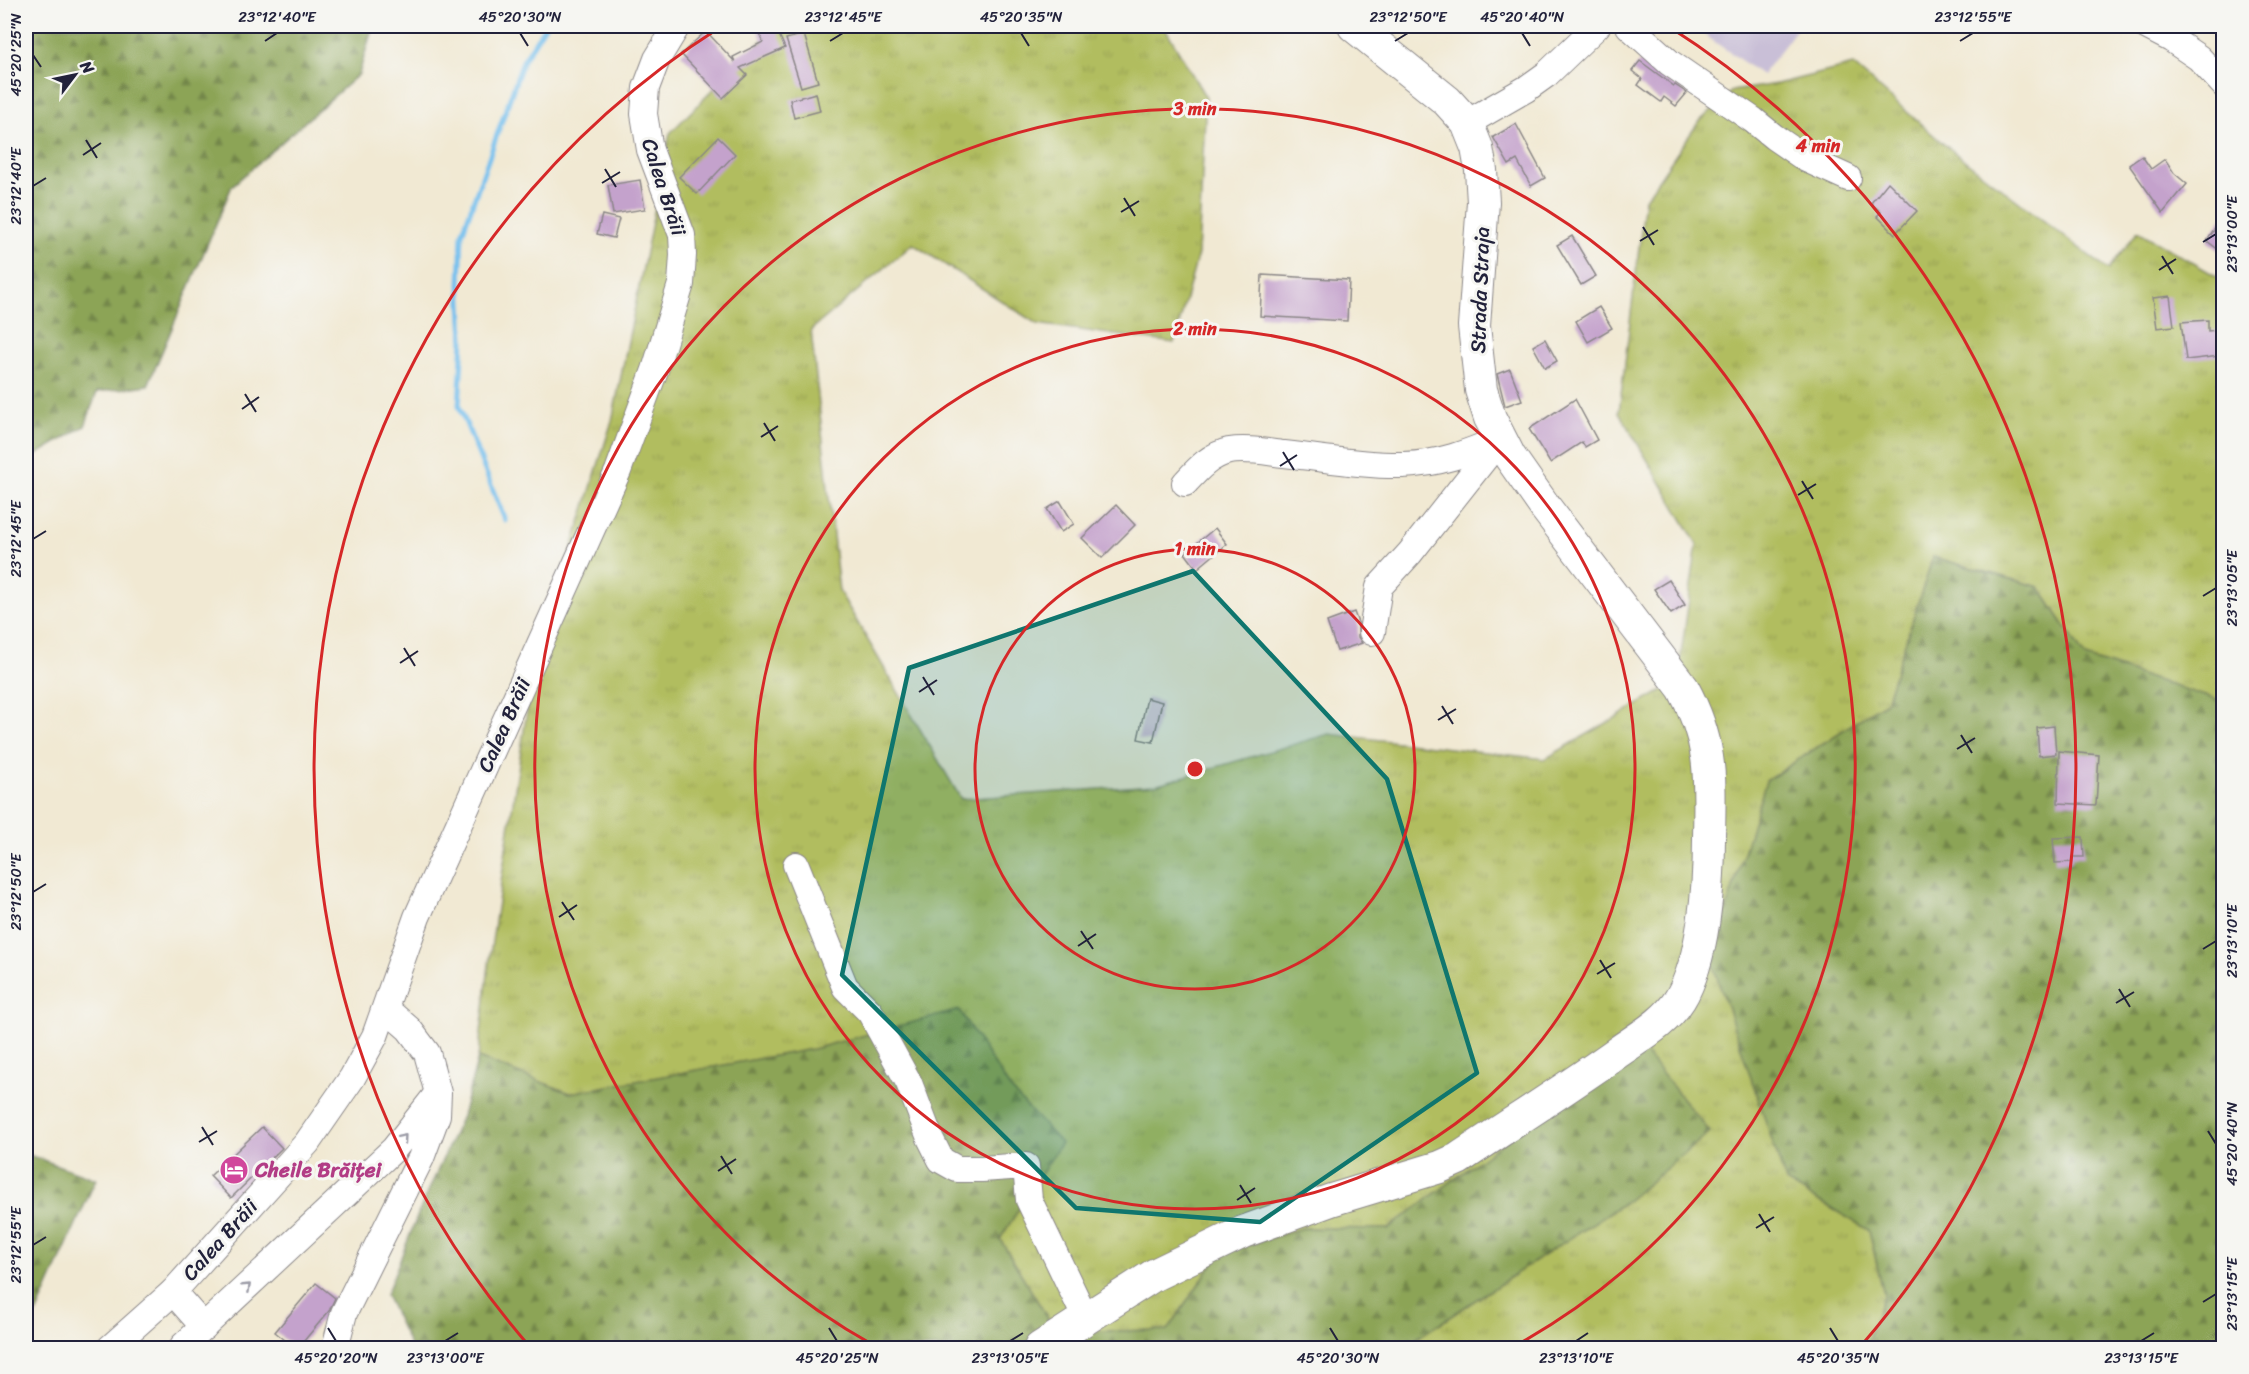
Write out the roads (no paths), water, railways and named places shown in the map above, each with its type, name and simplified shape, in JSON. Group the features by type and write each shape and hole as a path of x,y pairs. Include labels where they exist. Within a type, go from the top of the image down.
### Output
{"main road":[{"name":"Strada Straja","path":"1040,1348 1154,1275 1243,1233 1331,1200 1440,1167 1458,1159 1590,1072 1656,1025 1679,1001 1690,978 1697,954 1709,850 1710,774 1705,741 1697,713 1683,688 1545,507 1500,439 1490,417 1481,390 1474,326 1483,202 1481,170 1477,148 1467,123 1447,101 1354,26"}],"street":[{"name":"Calea Brăii","path":"110,1348 173,1292 308,1143 352,1078 375,1036 386,1009 417,917 618,471 656,370 681,285 682,235 650,150 644,114 646,88 657,59 677,26"},
{"path":"1467,123 1547,74 1597,26"},
{"path":"1629,26 1670,63 1774,137 1806,159 1848,178"},
{"path":"2146,26 2199,58 2223,85"},
{"path":"1185,483 1205,463 1228,451 1254,450 1401,465 1428,464 1447,460 1500,439"},
{"path":"1372,632 1379,587 1410,553 1500,439"},
{"path":"796,865 845,987 870,1012 909,1083 941,1160 957,1168 1026,1166 1029,1200 1086,1318"},
{"path":"335,1348 344,1313 422,1158 437,1115 438,1093 427,1053 409,1029 386,1009"},
{"path":"183,1346 394,1149 438,1093"},
{"path":"173,1292 204,1327"}],"waterway":[{"path":"505,520 459,406 463,339 460,284 462,234 523,61 545,26"}],"place":[{"name":"Cheile Brăiței","path":"234,1170"}]}
